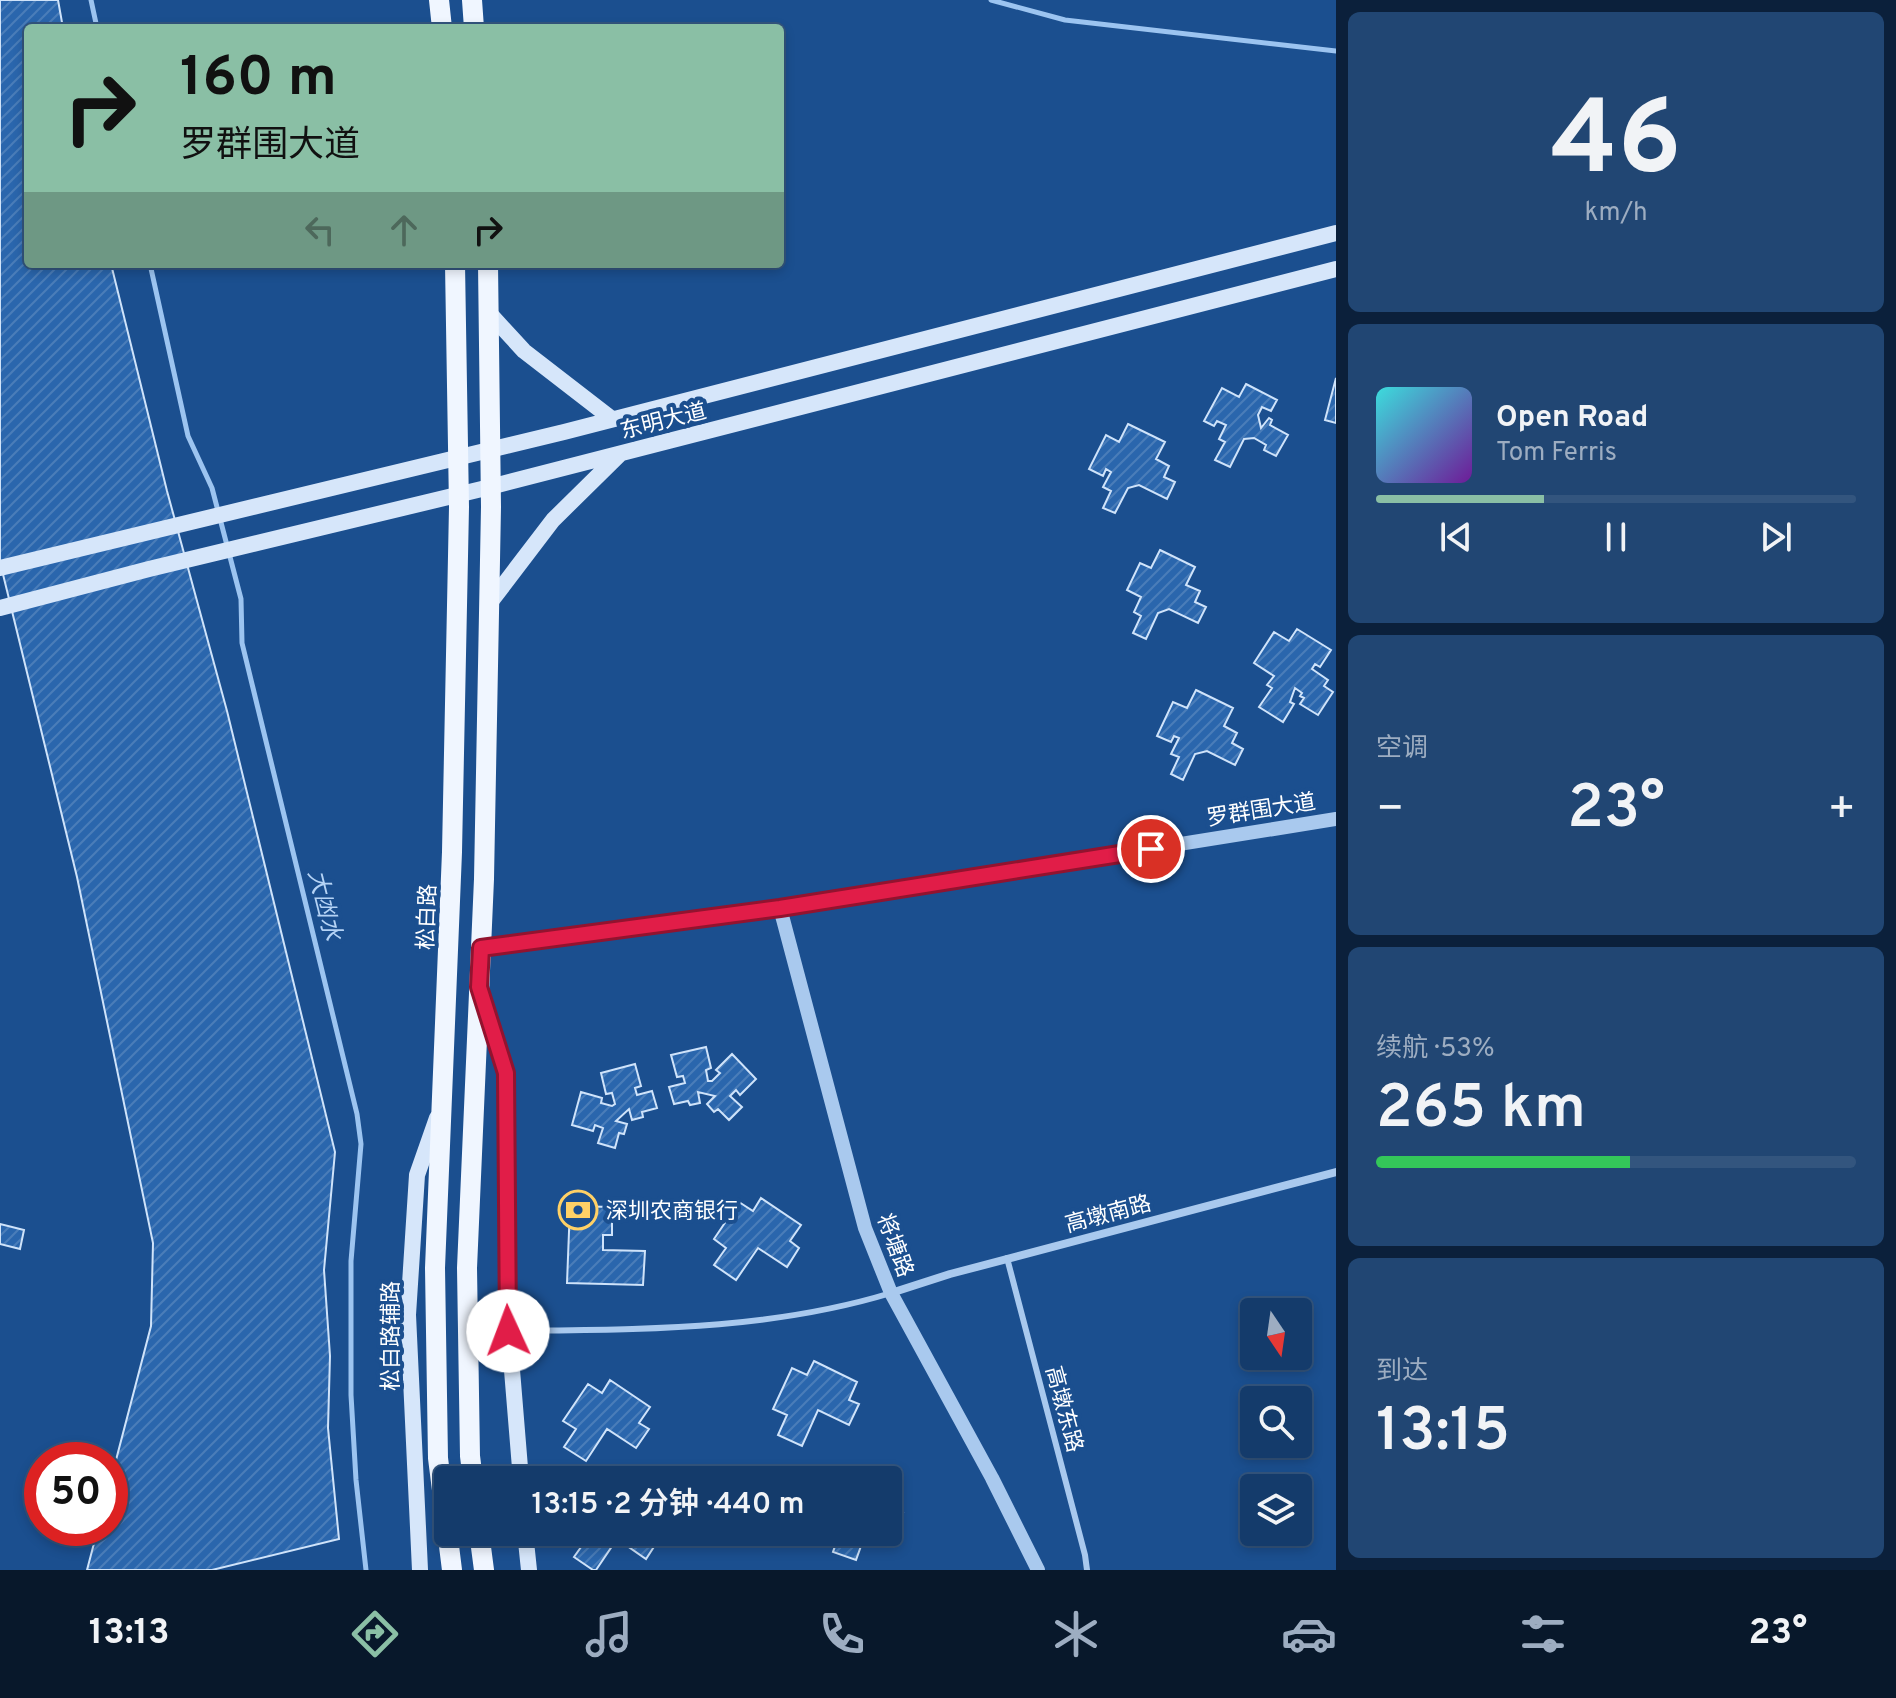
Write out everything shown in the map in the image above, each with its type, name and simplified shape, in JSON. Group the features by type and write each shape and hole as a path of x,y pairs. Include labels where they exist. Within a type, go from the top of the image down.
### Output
{"main road":[{"path":"439,0 442,24"},
{"path":"472,0 474,24"},
{"name":"东明大道","path":"0,568 612,419 1336,233"},
{"name":"松白路","path":"452,1570 438,1442 435,1268 452,878 458,495 455,268"},
{"path":"471,1466 467,1268 481,948 489,604 488,268"},
{"name":"东明大道","path":"0,608 490,487 1336,269"},
{"path":"490,314 524,351 612,419"},
{"path":"489,604 553,520 621,453"},
{"path":"479,987 506,1073 508,1331 520,1466"},
{"name":"松白路辅路","path":"420,1570 408,1315 417,1175 442,1105"},
{"path":"481,1546 484,1570"},
{"path":"526,1546 529,1570"}],"street":[{"name":"罗群围大道","path":"481,948 780,908 1336,819"},
{"name":"将塘路","path":"780,908 865,1228 891,1293 992,1478 1038,1570"},
{"name":"高墩南路","path":"891,1293 1007,1258 1336,1172"}],"lane":[{"name":"高墩东路","path":"1007,1258 1087,1570"},
{"path":"508,1331 688,1328 791,1317 845,1307 891,1293"}],"building":[{"path":"0,0 58,0 62,24 24,24 24,268 112,268 167,491 227,711 335,1152 324,1270 330,1356 328,1428 339,1539 212,1570 87,1570 93,1546 128,1546 128,1442 121,1442 151,1326 153,1243 77,877 0,562"},
{"path":"1336,378 1336,423 1325,420"},
{"path":"1246,384 1277,400 1271,411 1262,407 1258,415 1261,428 1269,418 1272,420 1270,425 1288,435 1276,456 1264,450 1266,445 1254,438 1244,439 1230,467 1215,460 1225,442 1219,439 1226,425 1217,421 1214,426 1204,421 1222,388 1239,397"},
{"path":"1128,424 1165,442 1156,459 1169,466 1164,477 1175,482 1167,499 1139,485 1128,488 1115,513 1103,508 1111,491 1103,487 1111,472 1106,469 1103,476 1089,469 1106,435 1119,442"},
{"path":"1160,550 1195,567 1186,585 1200,591 1195,602 1206,607 1198,623 1169,609 1158,613 1146,639 1133,633 1141,616 1134,612 1141,597 1127,590 1140,563 1151,568"},
{"path":"1297,629 1331,650 1320,667 1315,664 1312,669 1328,680 1324,686 1333,692 1318,715 1300,704 1304,698 1295,688 1290,702 1294,704 1283,722 1259,707 1272,688 1267,685 1274,676 1254,663 1274,632 1289,641"},
{"path":"1196,690 1233,708 1224,726 1237,733 1232,743 1243,749 1235,765 1207,751 1195,754 1183,780 1171,774 1179,757 1171,754 1179,738 1174,736 1171,742 1157,736 1173,702 1187,708"},
{"path":"706,1047 711,1068 706,1070 708,1081 720,1073 716,1070 732,1054 756,1079 740,1095 736,1090 730,1096 742,1107 729,1120 718,1109 714,1112 707,1104 715,1096 698,1092 700,1103 690,1105 688,1101 674,1104 669,1087 685,1083 683,1076 677,1077 671,1055"},
{"path":"635,1064 641,1086 635,1088 637,1095 652,1091 657,1108 642,1112 643,1117 632,1120 629,1109 616,1121 627,1124 624,1134 619,1133 615,1148 598,1143 603,1128 595,1125 593,1131 572,1125 581,1092 602,1098 601,1103 612,1106 615,1104 612,1093 606,1094 601,1073"},
{"path":"761,1198 801,1225 790,1241 799,1248 787,1267 758,1248 736,1280 714,1265 726,1248 714,1239 739,1202 753,1211"},
{"path":"570,1206 612,1207 612,1235 603,1235 603,1250 645,1251 643,1285 567,1283"},
{"path":"0,1224 24,1230 20,1249 0,1244"},
{"path":"814,1361 857,1382 849,1400 859,1404 849,1425 818,1410 802,1446 778,1435 787,1415 773,1409 792,1368 807,1375"},
{"path":"610,1380 650,1407 639,1423 649,1429 636,1448 607,1429 586,1461 564,1447 576,1429 563,1421 588,1384 602,1393"},
{"path":"582,1546 612,1546 596,1570 574,1557"},
{"path":"627,1546 654,1546 646,1559"},
{"path":"835,1546 861,1546 856,1560 833,1552"}],"waterway":[{"name":"大凼水","path":"91,0 96,24"},
{"path":"991,0 1065,20 1336,51"},
{"name":"大凼水","path":"151,268 188,436 212,488 241,599 242,643 357,1114 361,1144 351,1261 351,1395 366,1570"}],"place":[{"name":"深圳农商银行","path":"578,1210"}],"route":[{"path":"508,1331 506,1073 479,987 481,948 780,908 1151,849"}]}
